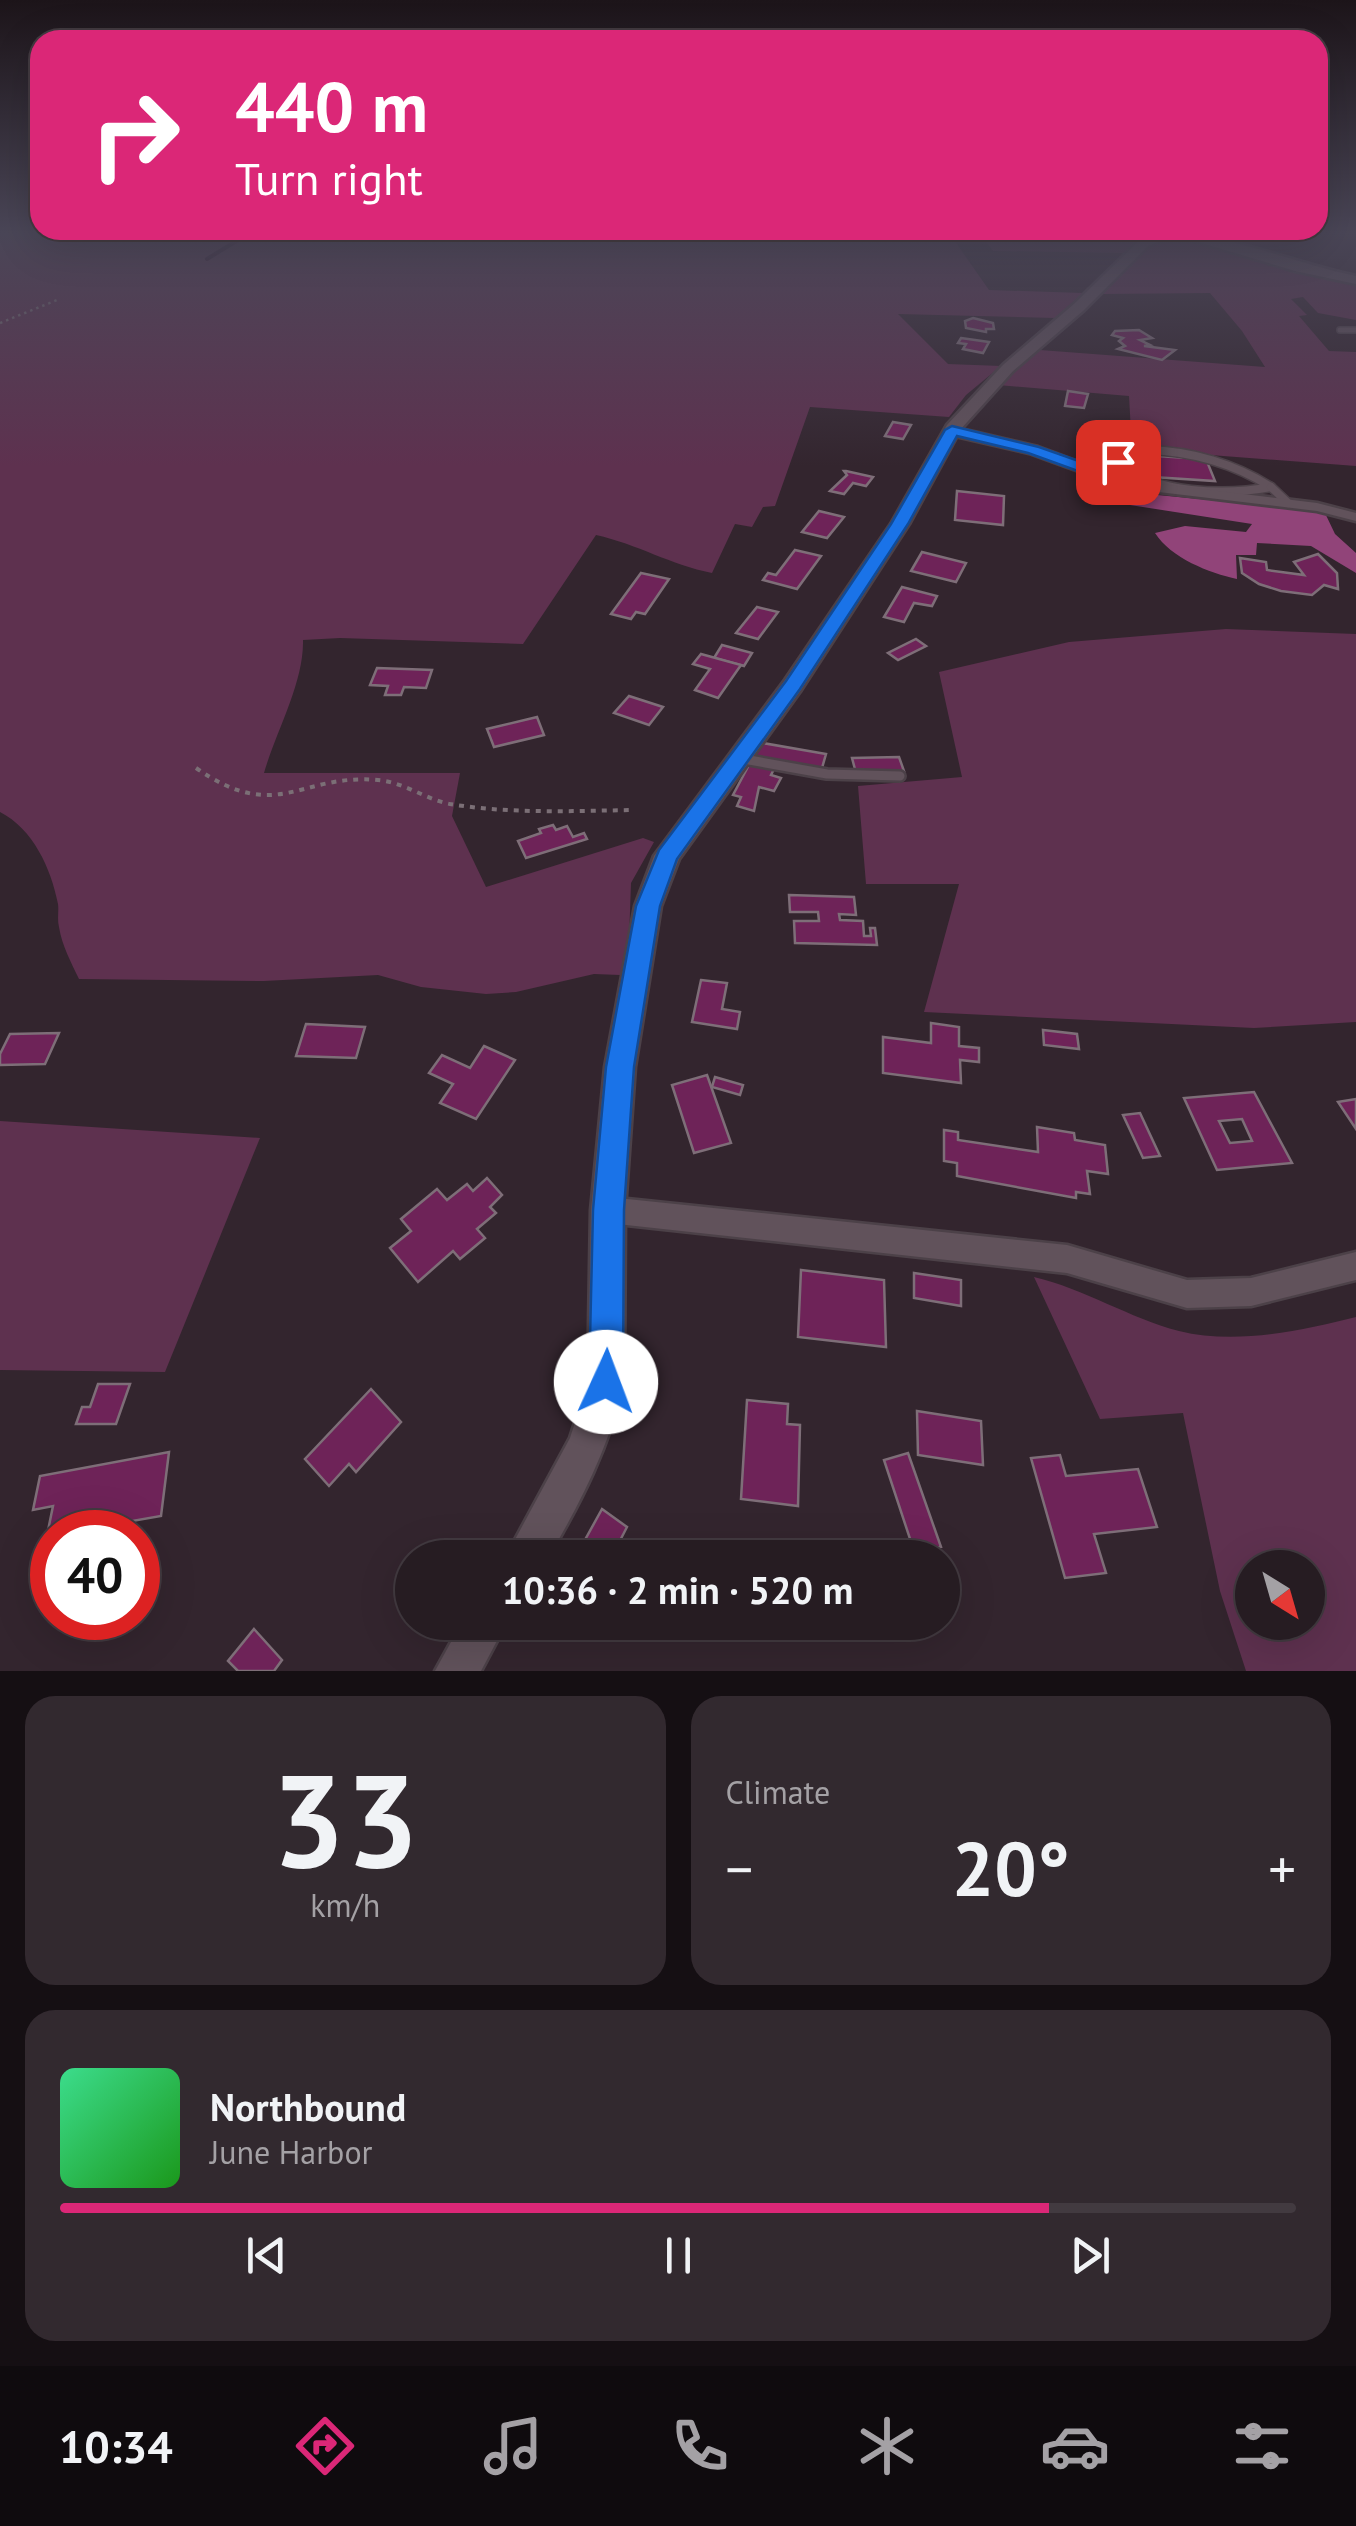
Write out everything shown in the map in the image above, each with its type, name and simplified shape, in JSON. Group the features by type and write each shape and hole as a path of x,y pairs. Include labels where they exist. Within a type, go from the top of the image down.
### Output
{"street":[{"path":"536,1540 584,1452 606,1382 608,1210 620,1067 648,906 667,856 793,685 896,529 952,430 989,386 1076,310"},
{"path":"952,430 1034,450 1125,484 1288,503 1356,517"},
{"path":"608,1210 1067,1259 1101,1265 1185,1294 1244,1294 1356,1266"},
{"path":"457,1671 475,1640"}],"lane":[{"path":"1340,330 1356,330"},
{"path":"1086,469 1117,465 1135,453 1199,456 1230,464 1272,487 1288,503"},
{"path":"1117,465 1131,475 1155,482 1245,492 1272,487"},
{"path":"737,757 827,774 900,776"}],"path":[{"path":"0,324 33,310"},
{"path":"196,768 226,788 247,795 352,780 383,780 430,801 577,811 632,810"}],"shaded area":[{"path":"0,310 1064,310 1055,318 898,314 948,364 1001,366 966,395 949,417 810,407 775,506 763,507 752,527 735,524 712,573 596,535 523,644 303,640 299,673 264,773 460,773 452,816 486,887 643,838 654,842 631,883 628,969 620,975 594,974 516,992 486,994 421,987 378,975 264,981 79,979 62,941 58,904 39,851 22,828 0,812"},
{"path":"1224,310 1302,310 1307,315 1299,316 1329,351 1356,352 1356,466 1132,449 1129,396 998,385 1040,350 1265,367"},
{"path":"1315,310 1356,310 1356,320"},
{"path":"1121,494 1324,511 1335,534 1356,553 1356,573 1311,546 1257,543 1256,555 1236,555 1237,579 1215,573 1181,557 1155,533 1185,526 1246,532 1252,524 1130,505 1123,501"},
{"path":"1226,629 1356,634 1356,1022 1254,1028 924,1012 959,884 866,884 858,786 962,777 939,672 1069,642"},
{"path":"0,1121 260,1138 165,1372 0,1370"},
{"path":"1034,1277 1161,1325 1200,1335 1268,1334 1356,1317 1356,1671 1246,1671 1236,1640 1325,1640 1325,1550 1235,1550 1235,1637 1220,1591 1183,1413 1100,1419"}],"building":[{"path":"973,318 993,323 994,329 986,332 966,328 965,321"},
{"path":"1139,330 1152,338 1140,340 1150,345 1144,346 1175,350 1162,360 1118,349 1125,346 1119,341 1123,338 1112,335 1115,331"},
{"path":"961,338 989,342 983,353 963,349 966,344 958,343"},
{"path":"1068,391 1088,394 1084,408 1065,406"},
{"path":"893,422 911,425 903,439 885,436"},
{"path":"1139,455 1206,459 1215,481 1137,476 1132,464 1143,465"},
{"path":"844,471 873,477 866,486 853,483 844,494 830,491 847,475"},
{"path":"957,491 1004,496 1003,525 955,520"},
{"path":"819,511 844,517 827,538 802,532"},
{"path":"795,550 821,556 797,589 763,580 768,573 776,575"},
{"path":"922,552 966,563 956,582 911,571"},
{"path":"1318,554 1337,573 1338,589 1324,585 1312,595 1281,591 1242,573 1240,558 1266,562 1267,570 1304,575 1294,562"},
{"path":"641,573 669,579 645,614 636,612 631,619 611,614"},
{"path":"902,587 937,596 932,606 914,603 904,622 884,617"},
{"path":"757,607 778,612 758,639 736,633"},
{"path":"916,639 926,646 898,660 888,653"},
{"path":"722,645 752,653 744,666 714,658"},
{"path":"701,654 741,665 718,698 695,690 710,669 693,664"},
{"path":"377,668 432,670 426,688 404,687 401,695 385,695 388,686 370,685"},
{"path":"629,696 663,707 649,725 614,713"},
{"path":"537,717 544,735 494,747 487,729"},
{"path":"757,742 826,754 822,768 753,756"},
{"path":"899,757 904,771 856,773 852,758"},
{"path":"750,763 774,769 771,775 781,778 774,791 759,787 754,811 737,806 741,797 733,795"},
{"path":"553,825 556,830 567,826 573,837 584,833 587,839 526,858 518,841"},
{"path":"789,895 854,897 856,915 839,914 840,920 863,921 864,936 871,936 870,928 875,928 877,945 795,943 794,921 819,921 818,912 790,912"},
{"path":"701,980 727,983 722,1009 740,1012 737,1029 692,1022"},
{"path":"931,1023 959,1027 959,1046 979,1048 979,1062 960,1060 961,1083 883,1073 883,1037 931,1043"},
{"path":"306,1024 365,1027 356,1058 296,1056"},
{"path":"1043,1030 1077,1034 1079,1049 1044,1045"},
{"path":"59,1033 45,1064 0,1065 0,1054 10,1034"},
{"path":"484,1046 515,1060 476,1119 440,1103 453,1084 429,1073 442,1055 470,1068"},
{"path":"707,1075 731,1143 694,1153 672,1085"},
{"path":"715,1077 743,1085 740,1095 712,1087"},
{"path":"1254,1092 1292,1163 1217,1170 1184,1098","holes":["1242,1119 1252,1141 1230,1143 1219,1121"]},
{"path":"1356,1099 1356,1129 1338,1102"},
{"path":"1140,1113 1160,1156 1143,1158 1123,1115"},
{"path":"1037,1127 1074,1133 1075,1140 1105,1145 1108,1174 1087,1171 1090,1194 1076,1192 1076,1198 957,1176 957,1163 944,1161 944,1130 958,1132 958,1140 1038,1152"},
{"path":"487,1178 502,1195 490,1207 496,1213 477,1229 485,1238 460,1259 453,1251 418,1282 390,1248 411,1231 401,1219 437,1189 447,1200 467,1184 473,1191"},
{"path":"801,1270 884,1280 886,1347 798,1337"},
{"path":"914,1273 961,1280 961,1306 914,1298"},
{"path":"98,1384 130,1384 116,1424 76,1424 82,1407 90,1407"},
{"path":"371,1389 401,1422 356,1472 349,1464 329,1486 305,1459"},
{"path":"747,1400 788,1404 787,1424 800,1425 798,1506 741,1499"},
{"path":"917,1411 981,1421 983,1465 918,1455"},
{"path":"169,1452 161,1516 160,1510 52,1510 53,1506 33,1510 40,1476"},
{"path":"908,1453 939,1540 910,1540 884,1460"},
{"path":"1060,1455 1066,1476 1138,1469 1157,1527 1094,1534 1106,1573 1065,1578 1031,1458"},
{"path":"602,1509 627,1527 620,1540 585,1540"},
{"path":"254,1629 282,1660 274,1671 238,1671 228,1661"}],"route":[{"path":"606,1382 608,1210 620,1067 648,906 667,856 714,787 793,685 900,524 952,430 1034,450 1086,469 1118,462"}]}
